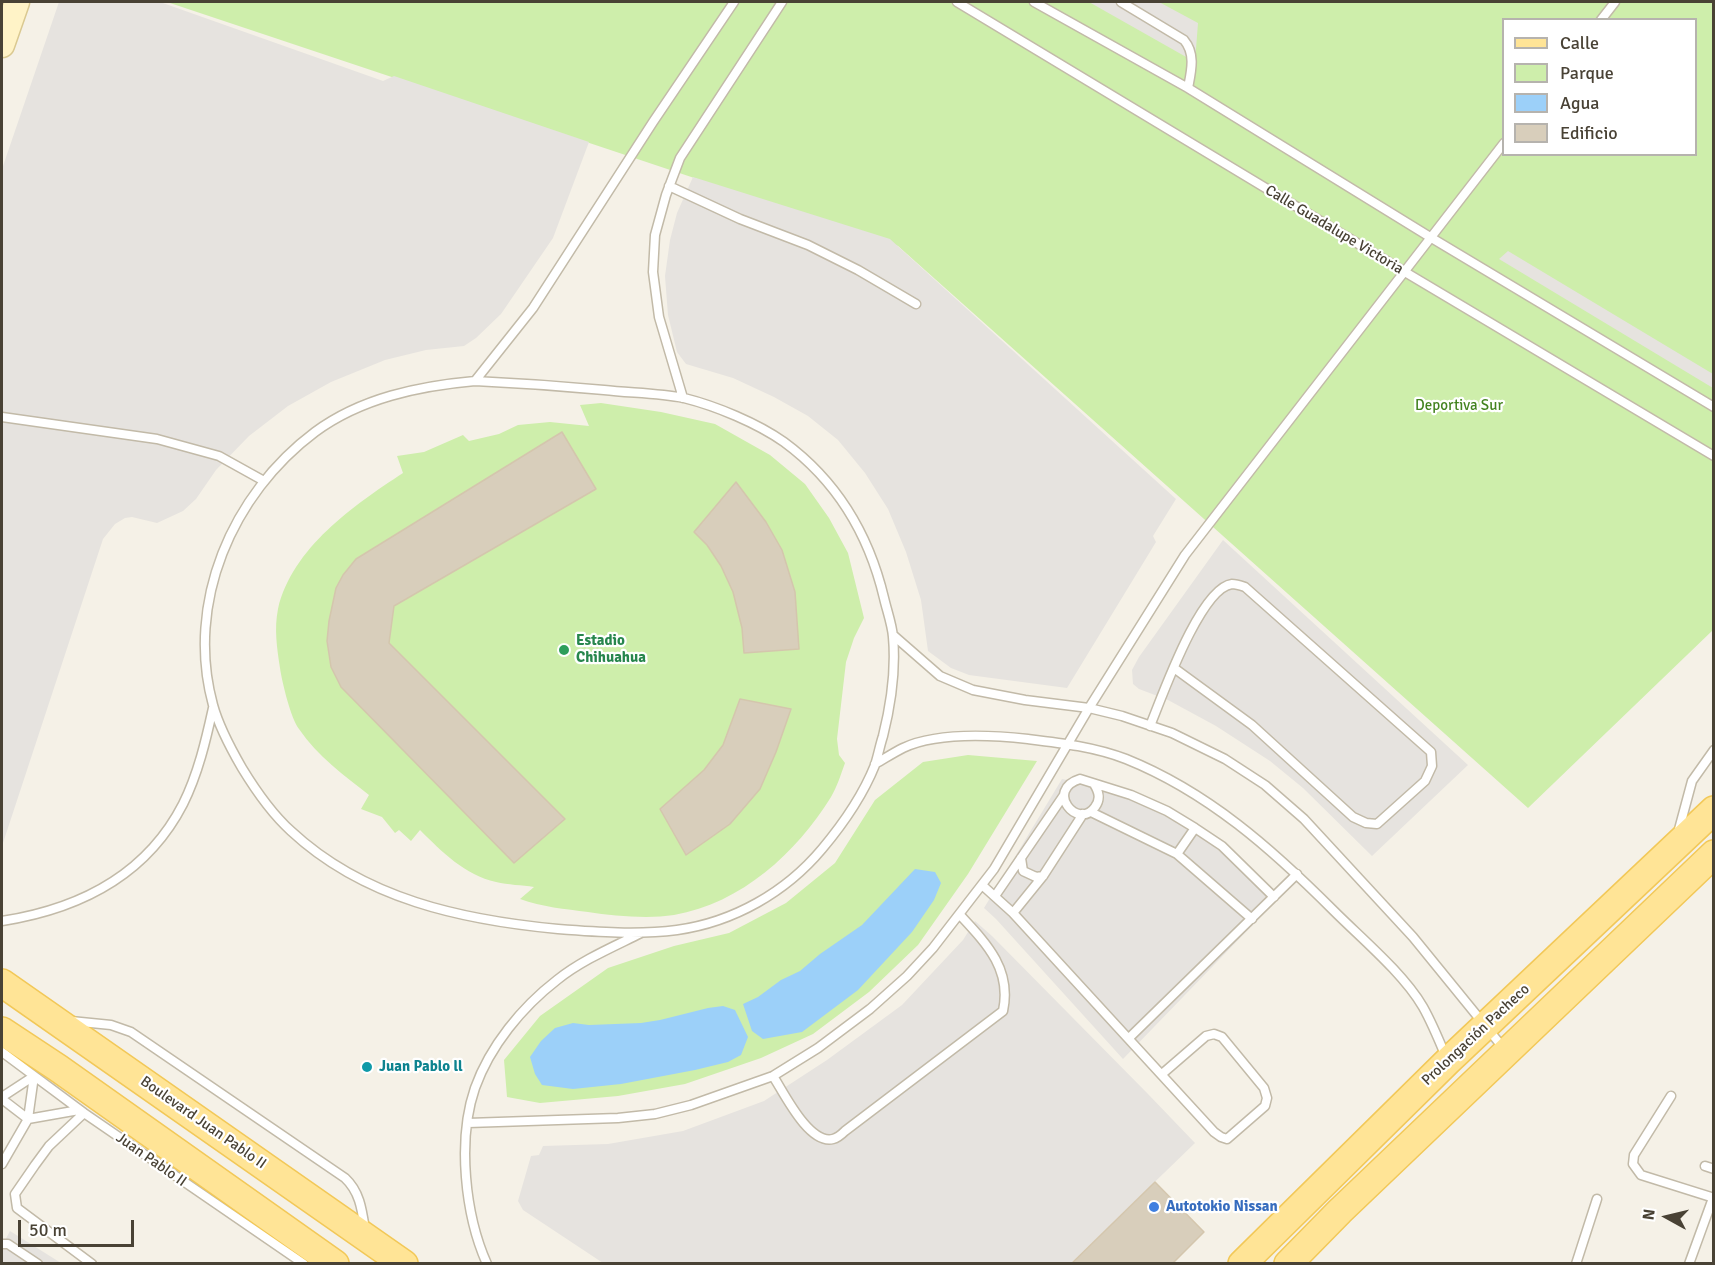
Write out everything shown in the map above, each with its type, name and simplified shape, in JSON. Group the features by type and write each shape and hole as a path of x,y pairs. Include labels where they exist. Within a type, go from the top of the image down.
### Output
{"main road":[{"path":"2,45 17,2"},
{"name":"Prolongación Pacheco","path":"1242,1263 1448,1061 1713,810"},
{"path":"1288,1263 1713,854"},
{"path":"11,990 28,1020 42,1066"},
{"name":"Boulevard Juan Pablo II","path":"11,990 404,1263"},
{"path":"2,1031 42,1066 192,1175 335,1263"},
{"path":"42,1066 108,1068 142,1080"}],"lane":[{"path":"475,381 533,308 653,122 734,2"},
{"path":"682,398 659,317 653,272 655,235 669,186 680,158 782,2"},
{"name":"Calle Guadalupe Victoria","path":"957,2 1713,456"},
{"path":"1034,2 1188,88 1713,407"},
{"path":"1121,2 1184,40 1189,46 1192,69 1188,88"},
{"path":"1603,18 1615,2"},
{"path":"468,1124 526,1123 655,1114 691,1105 773,1076 818,1048 870,1009 907,976 960,915 993,869 1089,708 1185,555 1502,144"},
{"path":"669,186 838,260 916,304"},
{"path":"475,381 537,383 682,398 743,419 782,441 813,466 836,492 856,521 872,554 893,635 893,675 888,715 875,764 853,808 808,865 783,887 747,909 714,922 681,929 642,932 560,929 461,916 411,901 369,884 327,861 288,830 258,795 232,752 213,707 207,675 205,638 209,598 218,563 233,526 253,493 275,468 316,431 354,409 391,395 424,387 475,381"},
{"path":"2,417 157,439 219,456 264,481"},
{"path":"1150,726 1174,668 1192,628 1218,591 1232,584 1245,587 1431,752 1432,766 1425,781 1377,824 1366,823 1353,817 1252,725 1174,668"},
{"path":"893,635 940,676 973,690 1025,700 1089,708 1172,733 1225,759 1265,785 1296,813 1413,937 1506,1052"},
{"path":"2,921 34,916 97,892 122,876 147,854 167,832 183,803 196,772 213,707"},
{"path":"875,764 904,748 943,739 965,736 1008,737 1068,744 1125,759 1180,785 1227,814 1297,874 1410,988 1422,1006 1448,1061"},
{"path":"1676,845 1692,781 1713,750"},
{"path":"995,896 1067,787 1080,779 1131,795 1167,811 1195,828 1222,846 1274,897"},
{"path":"1013,913 1099,799 1094,784"},
{"path":"1064,794 1069,809 1075,813 1087,813 1177,854 1252,918"},
{"path":"1177,854 1195,828"},
{"path":"1021,858 1023,871 1036,877 1043,876"},
{"path":"1129,1038 1297,874"},
{"path":"982,885 1013,913 1162,1074 1221,1137 1227,1139 1265,1106 1267,1098 1264,1088 1222,1037 1214,1034 1206,1036 1162,1074"},
{"path":"773,1076 808,1130 819,1137 832,1139 1004,1011 1003,971 986,944 960,915"},
{"path":"487,1263 472,1222 465,1172 468,1124 475,1089 489,1058 508,1029 531,1003 558,979 642,932"},
{"path":"54,1019 111,1026 131,1032 345,1178 351,1184 360,1202 366,1236"},
{"name":"Juan Pablo II","path":"2,1052 42,1066 81,1111 192,1175 304,1263"},
{"path":"42,1066 2,1098 28,1119 81,1111"},
{"path":"2,1164 28,1119 42,1066"},
{"path":"1671,1096 1634,1155 1633,1164 1641,1175 1713,1198 1689,1263"},
{"path":"81,1111 34,1165 15,1194 15,1201 17,1208 92,1263"},
{"path":"1576,1263 1597,1199"},
{"path":"2,1244 8,1244 38,1263"}],"green space":[{"name":"Deportiva Sur","path":"167,2 1713,2 1713,630 1528,808 898,246"},
{"name":"Estadio Chihuahua","path":"601,403 661,412 715,424 770,455 805,484 829,518 848,553 864,618 846,662 837,739 839,755 845,763 831,797 801,837 765,873 722,899 699,909 674,915 620,916 528,902 520,899 534,887 505,884 474,874 446,854 420,830 411,841 399,830 395,833 382,817 361,809 369,795 323,757 299,729 287,700 279,661 277,616 285,587 311,548 327,530 365,499 403,473 397,456 424,452 463,435 469,441 499,434 518,425 550,422 589,426 580,405"},
{"path":"968,755 1037,761 968,874 918,945 869,992 813,1034 761,1058 685,1084 618,1096 540,1103 507,1097 504,1060 540,1016 608,968 674,946 729,933 786,903 835,863 875,800 923,762"}],"shaded area":[{"path":"59,2 160,2 383,81 394,76 589,142 553,238 501,314 476,338 464,346 426,350 385,360 331,382 288,406 249,436 216,470 196,499 183,511 157,523 132,517 115,524 103,539 2,846 2,169"},
{"path":"1089,2 1159,2 1198,23 1195,62"},
{"path":"693,177 890,239 1176,499 1153,536 1156,542 1067,688 969,675 951,668 928,651 921,600 906,552 888,509 865,473 838,440 808,416 774,397 733,378 686,364 677,352 668,315 665,276 670,240 677,213"},
{"path":"1508,251 1713,374 1713,388 1499,259"},
{"path":"1223,540 1468,765 1372,856 1303,788 1270,761 1216,726 1133,684 1132,670 1139,657"},
{"path":"1062,779 1092,785 1146,805 1188,829 1216,848 1245,873 1273,904 1123,1059 984,908"},
{"path":"975,921 1195,1143 1071,1263 603,1263 523,1210 518,1201 531,1156 539,1155 543,1146 608,1144 683,1131 764,1101 827,1060 902,1005 963,940"},
{"path":"10,1231 61,1263 2,1264 2,1246"}],"water":[{"path":"915,869 935,872 941,883 934,900 912,932 858,990 802,1032 763,1039 752,1031 743,1004 800,971 862,925"},
{"path":"723,1006 735,1010 748,1037 741,1055 728,1062 621,1084 573,1089 542,1085 535,1074 530,1057 541,1041 555,1028 573,1023 589,1025 641,1023"}],"building":[{"path":"562,432 596,489 394,606 389,643 565,819 514,863 341,687 331,667 327,641 329,621 336,588 356,559"},
{"path":"736,482 766,522 782,550 795,592 799,649 744,653 742,628 733,592 721,566 707,545 694,532"},
{"path":"740,699 791,709 760,789 730,824 686,855 660,809 704,770 723,745"},
{"name":"Autotokio Nissan","path":"1155,1182 1204,1232 1172,1264 1071,1264"}],"place":[{"name":"Estadio Chihuahua","path":"564,650"},
{"name":"Juan Pablo ll","path":"367,1067"},
{"name":"Autotokio Nissan","path":"1154,1207"}]}
